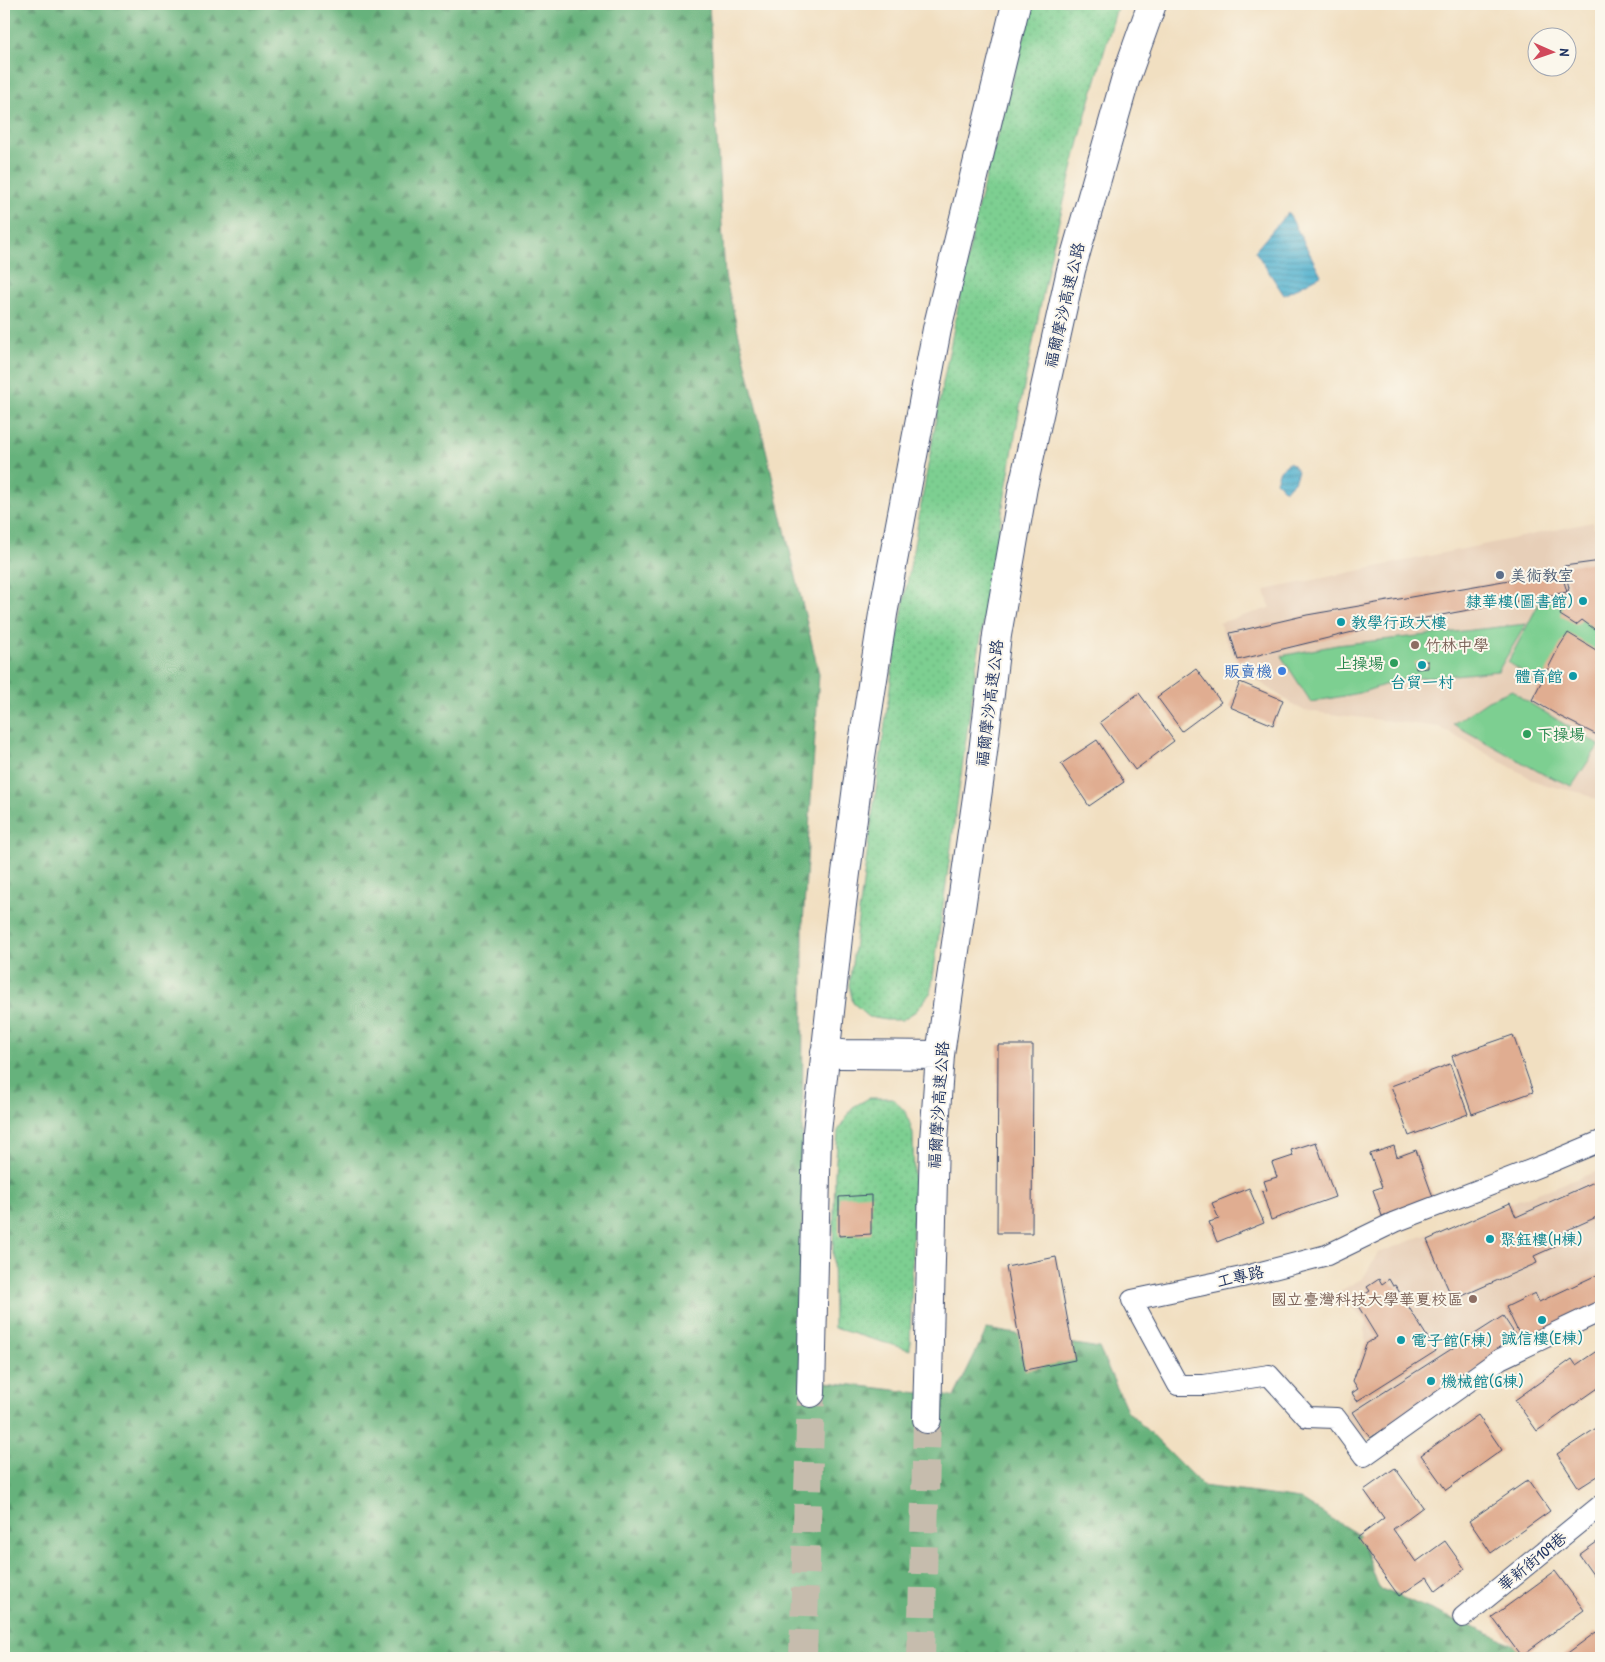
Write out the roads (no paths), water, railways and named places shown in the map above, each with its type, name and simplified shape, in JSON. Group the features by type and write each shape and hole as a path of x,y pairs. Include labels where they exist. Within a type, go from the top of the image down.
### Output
{"highway":[{"path":"811,1393 817,1132 860,763 883,614 937,329 1016,4"},
{"name":"福爾摩沙高速公路","path":"926,1419 934,1140 940,1054 981,769 997,635 1023,487 1071,270 1126,78 1152,4"},
{"path":"825,1052 842,1054 940,1054"}],"street":[{"name":"工專路","path":"1601,1141 1395,1222 1327,1254 1242,1277 1132,1300 1178,1385 1204,1385 1270,1374 1307,1417 1336,1418 1364,1456 1500,1359 1601,1311"},
{"name":"華新街109巷","path":"1463,1617 1601,1505"}],"water":[{"path":"1288,212 1321,275 1284,295 1255,251"},
{"path":"1290,462 1298,471 1294,482 1285,490 1276,481 1280,470"}],"tunnel":[{"path":"803,1658 811,1393"},
{"path":"921,1658 927,1419"}],"place":[{"name":"美術教室","path":"1500,575"},
{"name":"隸華樓(圖書館)","path":"1583,601"},
{"name":"教學行政大樓","path":"1341,622"},
{"name":"竹林中學","path":"1415,645"},
{"name":"上操場","path":"1394,663"},
{"name":"台貿一村","path":"1422,665"},
{"name":"販賣機","path":"1282,671"},
{"name":"體育館","path":"1573,676"},
{"name":"下操場","path":"1527,734"},
{"name":"聚鈺樓(H棟)","path":"1490,1239"},
{"name":"國立臺灣科技大學華夏校區","path":"1473,1299"},
{"name":"誠信樓(E棟)","path":"1542,1320"},
{"name":"電子館(F棟)","path":"1401,1340"},
{"name":"機械館(G棟)","path":"1431,1381"}]}
